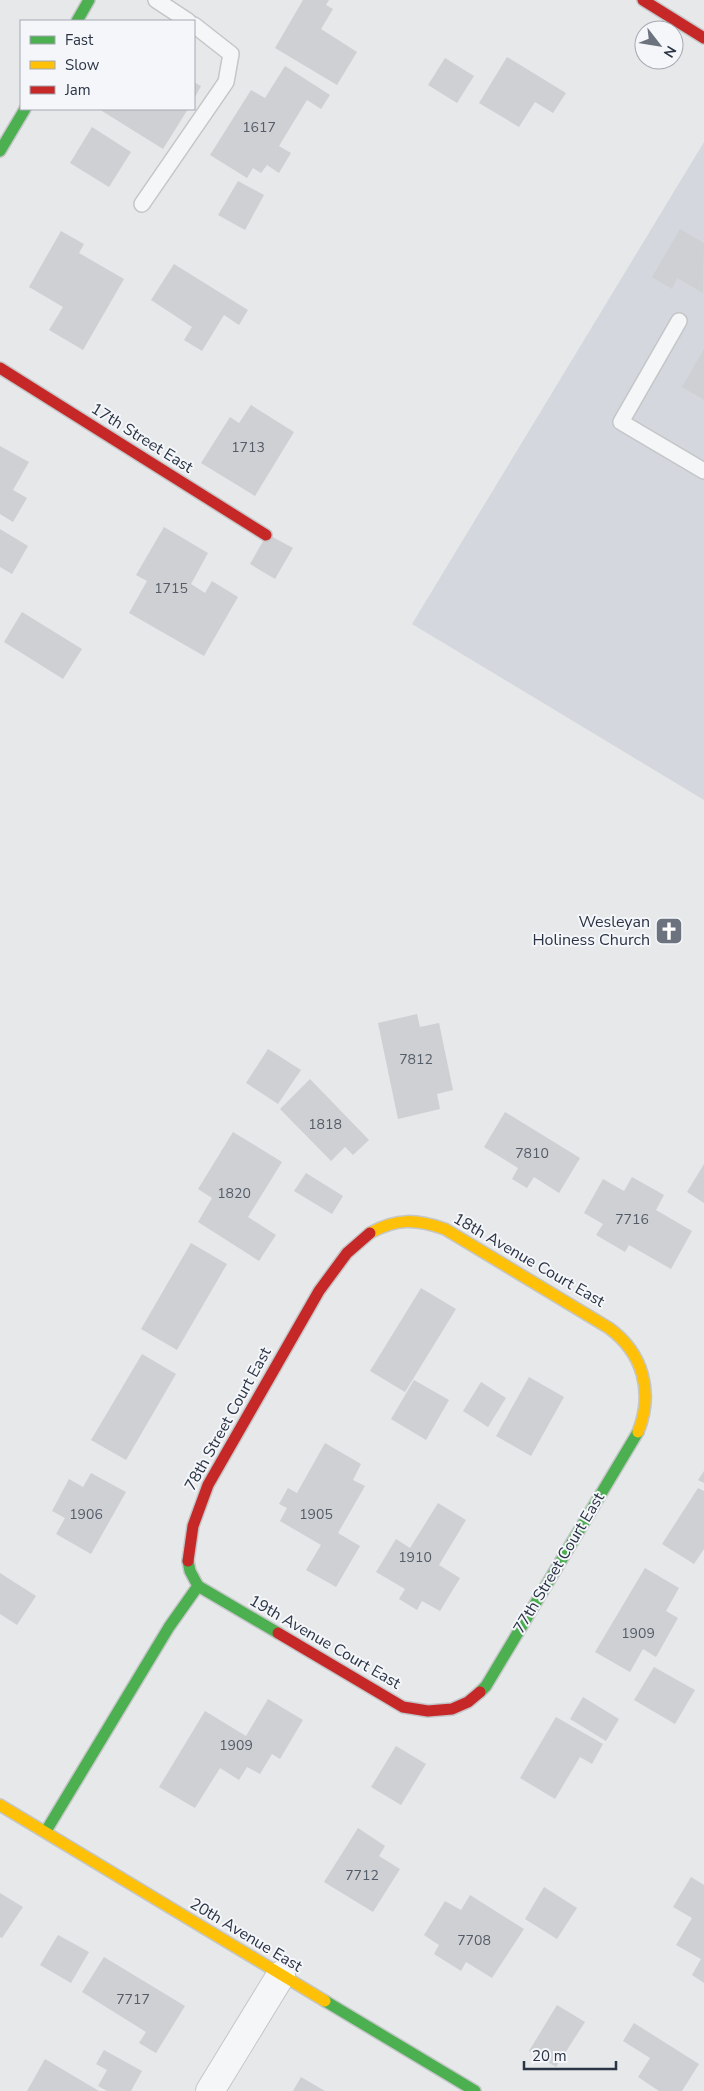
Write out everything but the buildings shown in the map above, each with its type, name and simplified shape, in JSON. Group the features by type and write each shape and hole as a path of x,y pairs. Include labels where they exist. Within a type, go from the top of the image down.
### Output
{"street":[{"path":"78,20 89,0"},
{"path":"643,0 704,38"},
{"path":"0,151 24,110"},
{"name":"17th Street East","path":"0,368 266,535"},
{"name":"18th Avenue Court East","path":"361,1240 382,1226 405,1221 417,1221 446,1229 603,1323 626,1342 637,1358 645,1375 644,1389"},
{"name":"78th Street Court East","path":"198,1586 189,1570 189,1538 208,1485 319,1290 339,1260 350,1247 361,1240"},
{"name":"77th Street Court East","path":"439,1712 468,1702 486,1686 639,1430 644,1413 644,1389"},
{"path":"46,1831 169,1626 198,1586"},
{"name":"19th Avenue Court East","path":"198,1586 403,1707 421,1712 439,1712"},
{"name":"20th Avenue East","path":"0,1805 475,2091"},
{"path":"210,2091 281,1975"}],"lane":[{"path":"165,3 187,20"},
{"path":"142,204 226,82 231,54 195,27"},
{"path":"679,321 621,422 704,471"}],"shaded area":[{"path":"704,142 704,800 412,624"}],"traffic: fast":[{"path":"78,20 89,0"},
{"path":"0,151 24,110"},
{"path":"480,1692 486,1686 638,1432"},
{"path":"46,1831 169,1627 198,1586 190,1571 188,1561"},
{"path":"198,1586 278,1633"},
{"path":"325,2001 475,2091"}],"traffic: slow":[{"path":"370,1233 389,1225 407,1222 425,1223 445,1229 609,1328 630,1349 642,1374 645,1402 638,1432"},
{"path":"0,1805 325,2001"}],"traffic: jam":[{"path":"643,0 704,38"},
{"path":"0,368 266,535"},
{"path":"188,1561 193,1526 208,1485 319,1291 347,1253 370,1233"},
{"path":"278,1633 403,1707 428,1711 452,1709 468,1702 480,1692"}],"place":[{"name":"Wesleyan Holiness Church","path":"669,931"}]}
